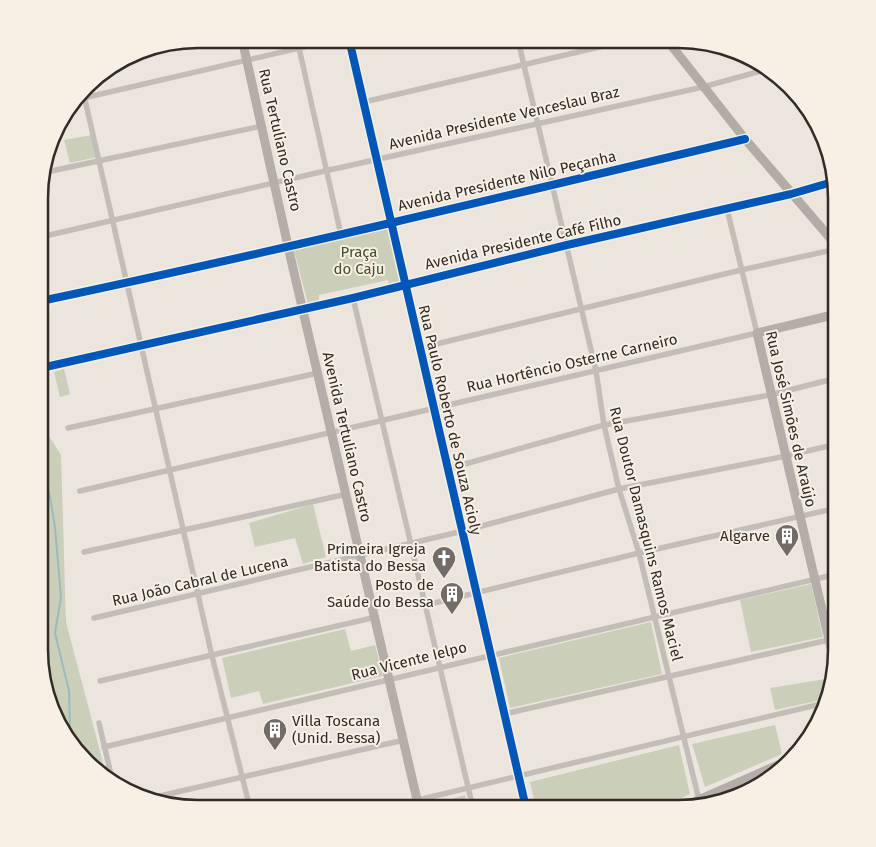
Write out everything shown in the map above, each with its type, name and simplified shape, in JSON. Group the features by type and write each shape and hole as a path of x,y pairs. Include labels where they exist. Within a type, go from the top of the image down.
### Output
{"main road":[{"path":"673,48 702,87 828,237"}],"street":[{"name":"Rua Tertuliano Castro","path":"244,48 276,183 289,248"},
{"path":"87,97 300,48 325,171 341,235"},
{"name":"Rua Paulo Roberto de Souza Acioly","path":"350,48 524,799"},
{"name":"Rua Doutor Damasquins Ramos Maciel","path":"520,48 596,371 604,425 619,489 639,553 698,798"},
{"path":"364,102 592,48"},
{"name":"Avenida Presidente Venceslau Braz","path":"48,235 325,171 702,87 759,71"},
{"path":"84,100 114,221 212,656 248,799"},
{"path":"50,171 262,126"},
{"name":"Avenida Presidente Nilo Peçanha","path":"48,300 289,248 389,222 745,139"},
{"name":"Avenida Presidente Café Filho","path":"48,366 353,298 791,194 828,183"},
{"name":"Rua José Simões de Araújo","path":"727,209 770,395 828,621"},
{"name":"Avenida Tertuliano Castro","path":"289,248 362,555 417,799"},
{"path":"420,348 828,249"},
{"path":"353,298 471,799"},
{"name":"Rua Hortêncio Osterne Carneiro","path":"80,491 435,410 828,316"},
{"path":"68,428 318,373"},
{"path":"447,469 604,425 770,395 828,380"},
{"name":"Rua João Cabral de Lucena","path":"94,618 198,595 462,531 619,489 828,446"},
{"path":"84,552 347,494"},
{"path":"426,605 639,553 828,510"},
{"name":"Rua Vicente Ielpo","path":"104,747 228,719 490,654 828,576"},
{"path":"100,681 376,617"},
{"path":"504,714 828,640"},
{"path":"433,799 468,787 683,739 818,705"},
{"path":"99,723 110,771"},
{"path":"164,795 404,740"},
{"path":"708,796 768,769"}],"green space":[{"path":"92,135 97,157 70,163 64,140"},
{"name":"Praça do Caju","path":"389,227 401,282 389,285 388,280 319,295 319,301 308,304 294,250"},
{"path":"64,369 70,394 60,397 54,372"},
{"path":"48,435 61,455 66,622 104,766 79,741 68,724 59,707 50,678 48,659"},
{"path":"313,504 326,557 303,564 295,538 255,547 249,523"},
{"path":"811,584 823,637 751,652 740,600"},
{"path":"651,622 662,674 510,708 499,658"},
{"path":"345,629 351,651 375,645 383,676 263,704 259,691 231,698 222,658"},
{"path":"825,679 819,700 775,710 770,688"},
{"path":"775,725 782,754 705,787 692,744"},
{"path":"679,745 690,794 679,799 534,799 530,782"},
{"path":"465,795 466,799 451,799"}],"waterway":[{"path":"48,490 55,527 61,597 55,633 69,691 70,727"}],"cycle path":[{"path":"351,48 524,799"},
{"path":"48,299 306,243 745,139"},
{"path":"48,366 353,298 567,245 791,194 828,183"}],"place":[{"name":"Algarve","path":"787,557"},
{"name":"Primeira Igreja Batista do Bessa","path":"444,579"},
{"name":"Posto de Saúde do Bessa","path":"452,615"},
{"name":"Villa Toscana (Unid. Bessa)","path":"275,751"}]}
